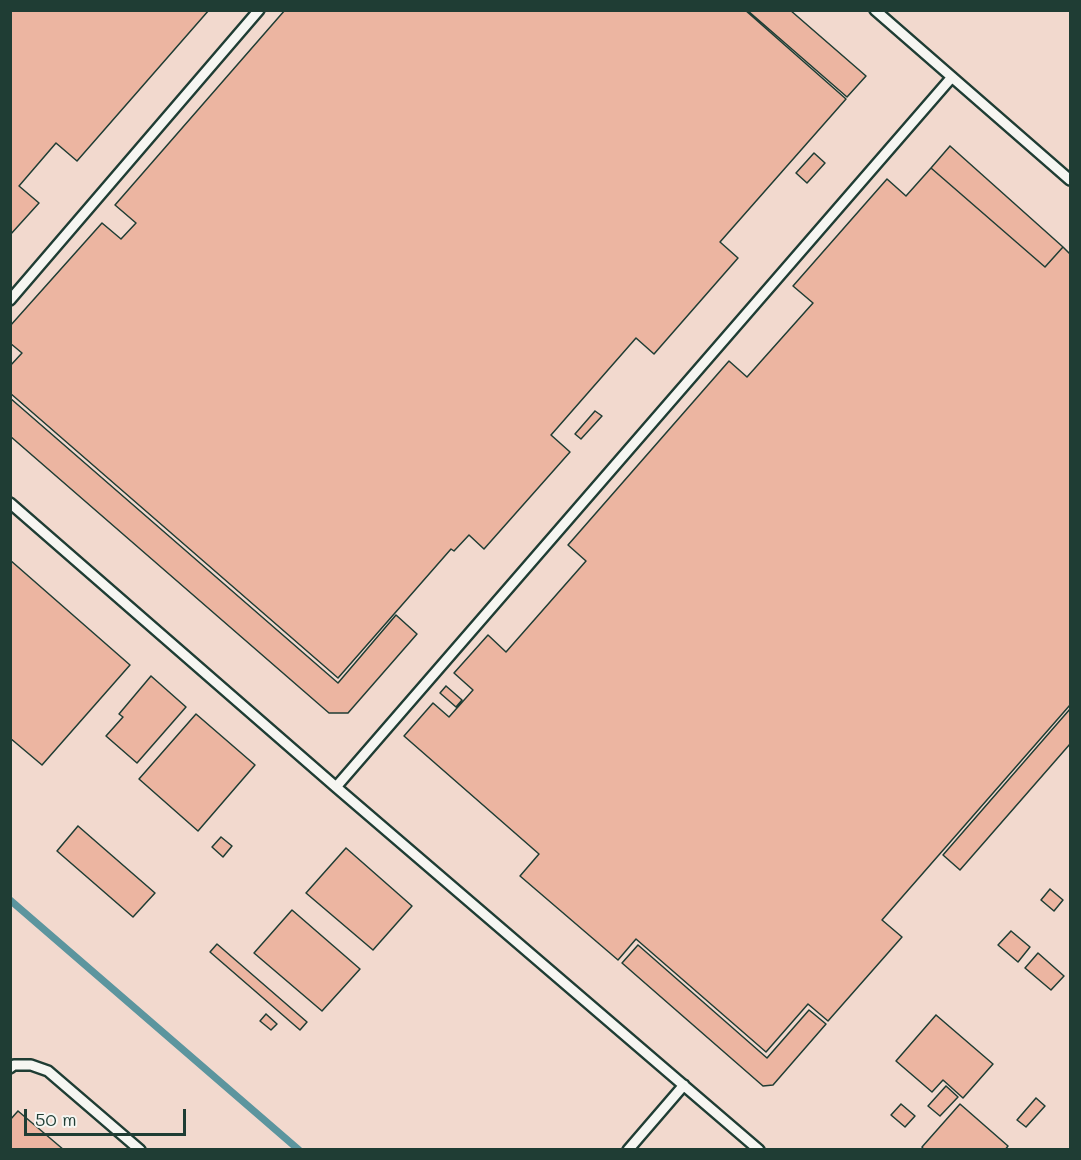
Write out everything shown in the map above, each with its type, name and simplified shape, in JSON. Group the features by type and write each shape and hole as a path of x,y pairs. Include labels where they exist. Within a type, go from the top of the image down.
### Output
{"lane":[{"path":"10,300 259,10"},
{"path":"875,10 1071,180"},
{"path":"336,787 952,77"},
{"path":"10,503 336,787 759,1149"},
{"path":"10,1068 14,1065 31,1065 48,1071 140,1149"},
{"path":"628,1149 684,1085"}],"shaded area":[{"path":"11,11 1070,11 1070,1149 11,1149"}],"building":[{"path":"10,10 209,10 77,161 56,143 19,186 39,203 10,235"},
{"path":"285,10 745,10 846,99 720,242 738,258 654,354 636,338 551,435 570,452 484,549 469,535 454,551 451,549 338,678 10,393 10,366 22,353 10,343 10,326 102,223 121,239 136,223 115,205"},
{"path":"747,10 790,10 866,76 847,97"},
{"path":"950,146 1063,247 1045,267 931,168"},
{"path":"814,153 825,163 807,183 796,173"},
{"path":"931,168 1045,267 1063,247 1070,254 1070,705 882,920 902,937 828,1021 808,1004 766,1052 636,939 618,960 520,876 539,854 404,736 433,703 449,717 473,690 454,673 488,635 506,652 586,561 568,545 729,361 747,377 813,303 793,286 887,179 906,196"},
{"path":"10,398 338,683 396,615 417,634 348,713 329,713 10,436"},
{"path":"595,411 602,416 581,439 575,434"},
{"path":"10,560 130,665 42,765 10,738"},
{"path":"151,676 186,707 137,763 106,736 123,717 119,714"},
{"path":"446,686 462,700 456,707 440,693"},
{"path":"1070,709 1070,744 960,870 943,855"},
{"path":"196,714 255,765 198,831 139,779"},
{"path":"78,826 155,893 133,917 57,851"},
{"path":"221,837 232,846 223,857 212,847"},
{"path":"346,848 412,906 373,950 306,893"},
{"path":"1050,889 1063,900 1054,911 1041,900"},
{"path":"292,910 360,969 322,1011 254,953"},
{"path":"1011,931 1030,947 1018,962 998,945"},
{"path":"217,944 307,1022 300,1030 210,952"},
{"path":"638,945 767,1058 809,1010 826,1024 773,1085 763,1086 622,963"},
{"path":"1038,953 1064,976 1051,990 1025,968"},
{"path":"266,1014 277,1024 271,1030 260,1021"},
{"path":"936,1015 993,1064 963,1098 943,1080 932,1092 896,1061"},
{"path":"946,1086 958,1097 940,1116 928,1106"},
{"path":"1036,1098 1045,1106 1026,1127 1017,1120"},
{"path":"901,1104 915,1116 905,1127 891,1115"},
{"path":"960,1104 1008,1146 1005,1150 924,1150 922,1147"},
{"path":"18,1111 64,1150 10,1150 10,1120"}],"waterway":[{"path":"10,900 299,1150"}]}
